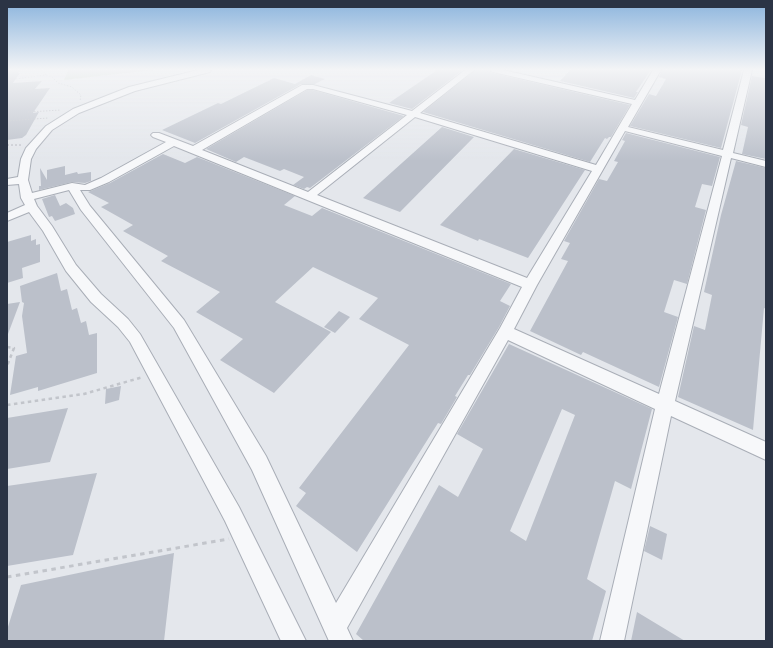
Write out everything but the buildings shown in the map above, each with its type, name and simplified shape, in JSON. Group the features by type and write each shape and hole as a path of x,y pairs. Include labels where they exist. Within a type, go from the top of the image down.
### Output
{"street":[{"path":"103,100 76,111 49,128 34,145 15,181 48,229 71,268 96,298 135,338 243,537 294,641"},
{"path":"194,150 282,100"},
{"path":"362,100 598,169"},
{"path":"309,196 431,100"},
{"path":"626,100 638,103"},
{"path":"337,634 530,285 640,100"},
{"path":"612,641 665,405 741,100"},
{"path":"622,128 766,164"},
{"path":"156,135 530,285"},
{"path":"7,217 29,203 72,186 86,188 106,180 174,142"},
{"path":"72,186 85,208 179,324 220,392 259,463 337,634"},
{"path":"505,332 766,451"}],"path":[{"path":"28,112 64,109 76,111 79,100"},
{"path":"7,122 65,118"},
{"path":"7,145 34,145"},
{"path":"7,347 14,348 7,366"},
{"path":"7,405 84,394 154,373"},
{"path":"7,577 243,537"}]}
